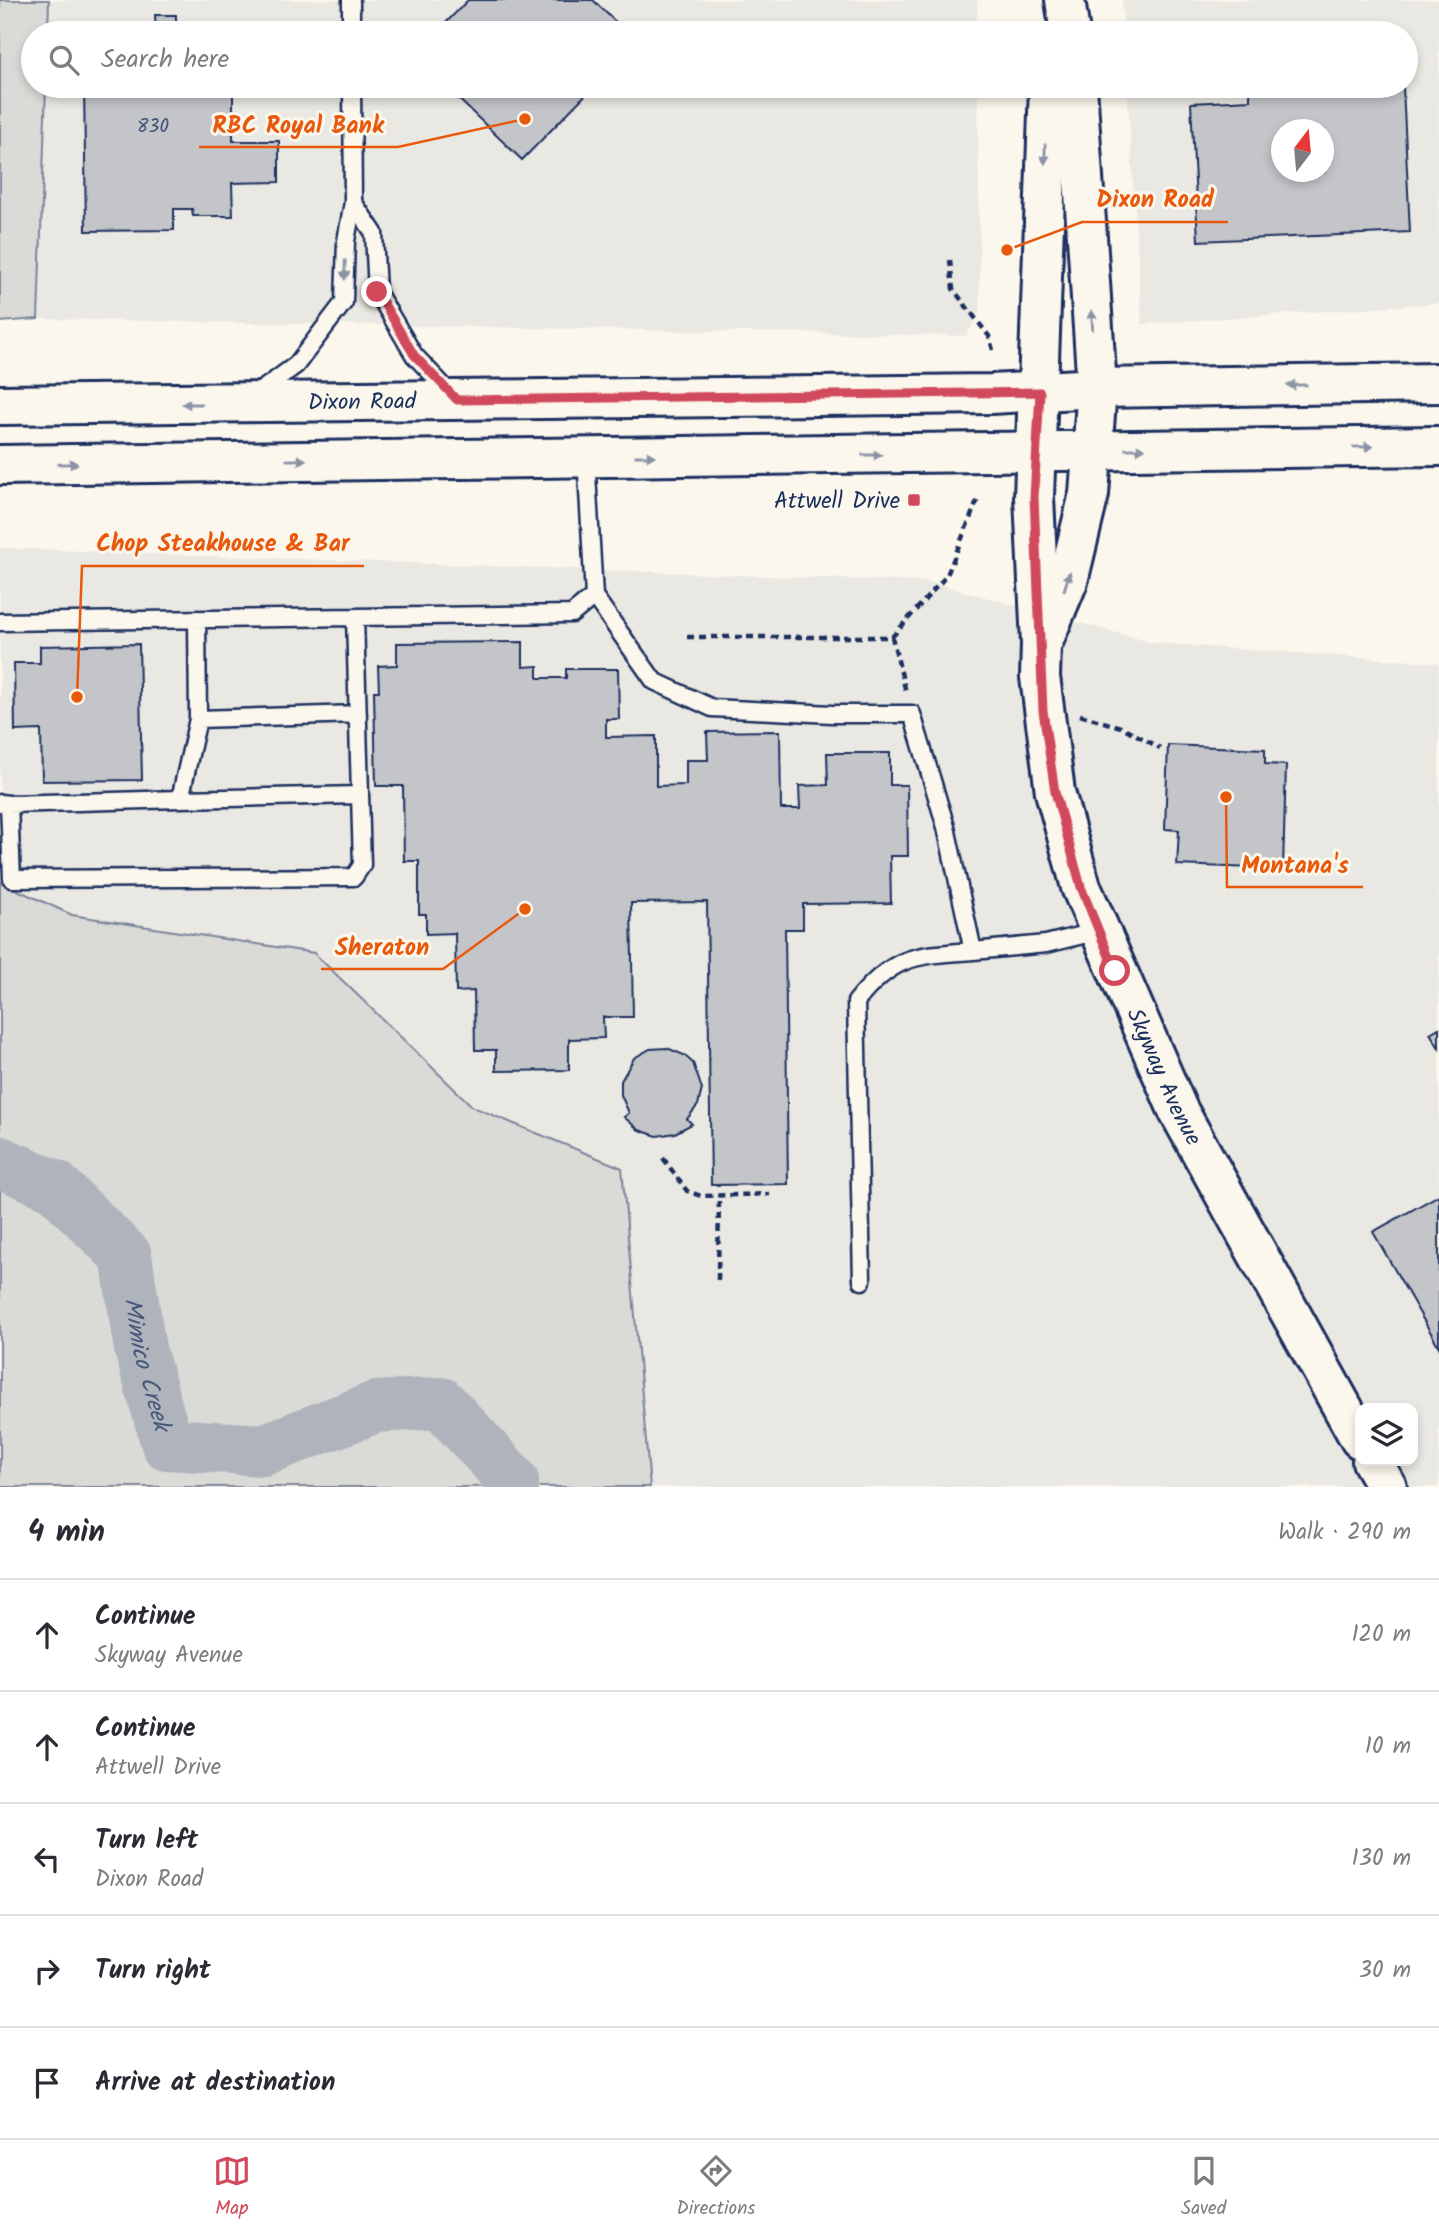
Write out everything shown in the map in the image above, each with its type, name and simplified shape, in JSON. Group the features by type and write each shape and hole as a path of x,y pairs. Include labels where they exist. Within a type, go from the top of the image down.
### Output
{"main road":[{"path":"1053,21 1054,0"},
{"path":"1065,0 1068,21"},
{"path":"1036,453 1049,98"},
{"path":"1078,98 1097,388 1092,449"},
{"name":"Dixon Road","path":"0,404 241,404 1439,383"},
{"path":"0,465 1439,446"},
{"name":"Skyway Avenue","path":"1041,644 1068,581 1089,494 1092,449"},
{"name":"Skyway Avenue","path":"1036,453 1034,509 1042,702 1055,792 1081,887 1178,1110 1355,1430"},
{"path":"1375,1466 1387,1487"}],"lane":[{"path":"351,0 351,21"},
{"path":"241,404 296,365 344,302 346,240 353,202 352,98"},
{"path":"353,202 374,233 377,292 414,355 457,400"},
{"path":"586,456 594,596 654,681 712,708 832,714 912,714 946,827 973,951"},
{"path":"0,622 572,614 594,596"},
{"path":"355,617 362,865 354,877 12,879 4,803 360,795"},
{"path":"180,799 198,719 198,620"},
{"path":"198,719 358,714"},
{"path":"862,1280 856,1002 876,977 899,962 925,954 1046,944 1099,931"}],"path":[{"path":"950,260 953,289 989,336 993,350"},
{"path":"687,637 892,637 947,575 978,499"},
{"path":"892,637 912,714"},
{"path":"1042,702 1124,728 1160,748"},
{"path":"663,1157 687,1191 701,1196 770,1194"},
{"path":"718,1280 719,1195"}],"shaded area":[{"path":"0,0 49,0 48,21 21,21 21,98 46,98 38,319 0,322"},
{"path":"49,0 977,0 978,21 48,21"},
{"path":"1122,0 1439,0 1439,303 1142,324 1128,98 1418,98 1418,21 1123,21"},
{"path":"46,98 978,98 980,312 966,336 38,319"},
{"path":"0,548 930,582 1154,643 1439,663 1439,1484 1436,1487 650,1487 622,1168 473,1107 314,953 72,915 0,882"},
{"path":"0,882 72,915 314,953 473,1107 622,1168 650,1487 0,1487"}],"building":[{"path":"468,0 593,0 615,21 448,21"},
{"path":"155,15 176,15 176,21 155,21"},
{"path":"84,98 233,98 233,141 279,141 279,182 232,183 233,216 193,216 192,209 174,209 174,230 86,231"},
{"path":"457,98 582,98 522,160"},
{"path":"1250,98 1404,98 1410,232 1198,241 1191,103"},
{"path":"523,642 523,667 538,666 538,678 566,678 566,669 618,669 619,719 606,719 606,737 656,736 656,786 686,785 686,760 708,760 707,732 780,731 781,809 800,809 799,786 828,785 827,753 890,753 890,785 907,785 908,856 890,856 891,903 803,904 803,929 785,929 788,1184 711,1185 707,902 631,903 633,1017 603,1017 604,1038 569,1039 569,1070 496,1071 496,1050 475,1050 474,991 456,992 455,933 426,934 426,914 419,914 419,861 404,861 403,786 376,786 374,691 379,691 378,666 397,665 397,643"},
{"path":"139,644 142,780 42,781 41,730 15,731 14,663 40,663 40,646"},
{"path":"1168,745 1265,749 1265,764 1286,765 1283,869 1177,865 1179,830 1165,829"},
{"path":"1439,1028 1439,1048 1430,1033"},
{"path":"667,1048 684,1055 693,1063 702,1089 698,1105 687,1119 692,1124 675,1133 657,1136 639,1130 624,1117 629,1113 621,1095 621,1081 634,1058 650,1049"},
{"path":"1439,1195 1439,1347 1373,1232"}],"waterway":[{"name":"Mimico Creek","path":"0,1162 55,1186 126,1256 140,1349 167,1444 263,1450 376,1407 441,1403 513,1481 513,1487"}],"place":[{"name":"RBC Royal Bank","path":"525,119"},
{"name":"Dixon Road","path":"1007,250"},
{"name":"Attwell Drive","path":"914,500"},
{"name":"Chop Steakhouse & Bar","path":"77,697"},
{"name":"Montana's","path":"1226,797"},
{"name":"Sheraton","path":"525,909"}],"route":[{"path":"377,292 414,355 457,400 1040,392 1034,497 1043,711 1055,792 1081,887 1115,971"}]}
